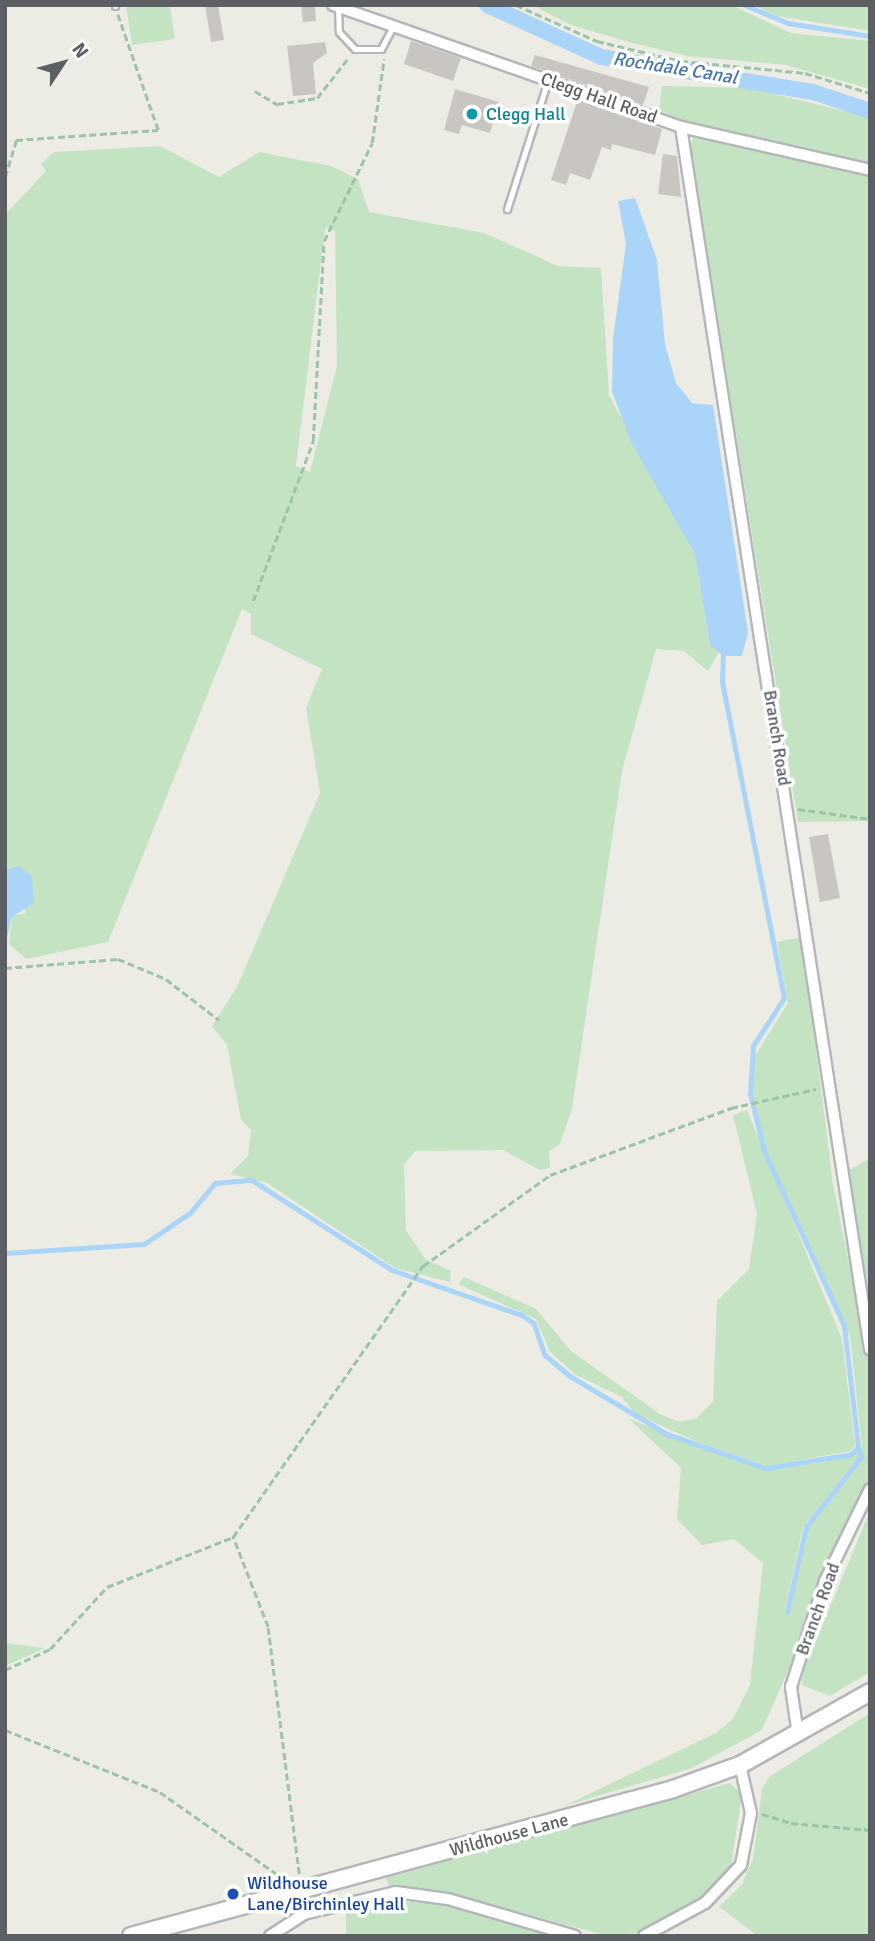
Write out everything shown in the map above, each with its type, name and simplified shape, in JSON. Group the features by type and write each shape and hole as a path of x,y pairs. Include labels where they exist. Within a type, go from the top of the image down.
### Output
{"main road":[{"name":"Wildhouse Lane","path":"131,1936 673,1789 740,1765 799,1735 870,1692"}],"street":[{"name":"Clegg Hall Road","path":"336,6 681,127 870,170"},
{"name":"Branch Road","path":"681,127 870,1349"},
{"name":"Branch Road","path":"799,1735 792,1687 825,1581 870,1489"},
{"path":"644,1936 732,1881 741,1865 750,1808 740,1765"},
{"path":"270,1936 304,1914 396,1892 448,1899 575,1936"}],"lane":[{"path":"336,6 339,32 355,49 381,49 393,26"},
{"path":"507,209 548,79"}],"path":[{"path":"516,5 597,41 681,61 805,73 870,93"},
{"path":"5,177 16,140 158,130 115,6"},
{"path":"255,91 277,104 317,99 355,49"},
{"path":"253,601 313,441 324,241 372,143 385,76 381,49"},
{"path":"788,808 870,820"},
{"path":"5,968 118,959 166,979 219,1020"},
{"path":"5,1670 50,1649 107,1587 233,1537 424,1266 550,1175 731,1108 761,1099 830,1087"},
{"path":"233,1537 268,1628 301,1891"},
{"path":"5,1730 160,1792 301,1891"},
{"path":"750,1808 790,1823 870,1830"}],"green space":[{"path":"126,5 170,5 175,39 132,45"},
{"path":"532,5 731,5 791,33 870,41 870,89 786,65 687,56 629,42 571,25"},
{"path":"753,5 870,5 870,31 777,16"},
{"path":"662,86 749,88 861,115 870,119 870,165 678,119 659,110"},
{"path":"695,134 870,173 870,821 798,822 690,146"},
{"path":"160,146 219,177 259,152 331,166 358,179 369,212 484,233 558,266 601,268 609,395 695,554 710,645 719,652 708,671 684,651 656,649 622,771 572,1109 560,1144 549,1151 550,1168 540,1170 503,1150 415,1151 404,1165 406,1230 425,1259 451,1271 450,1282 395,1268 267,1183 230,1174 248,1156 251,1130 241,1120 227,1045 212,1026 237,987 320,793 306,708 322,669 251,634 251,614 242,609 108,942 26,959 9,944 12,916 26,913 5,870 5,215 46,171 41,164 54,152","holes":["325,228 335,230 337,366 310,472 296,466"]},
{"path":"802,937 833,1184 870,1368 870,1484 762,1730 692,1768 564,1806 716,1733 733,1719 750,1685 763,1563 734,1539 702,1545 677,1519 681,1468 629,1419 766,1470 825,1462 857,1450 859,1457 803,1527 784,1615 807,1528 863,1457 850,1336 764,1147 751,1084 753,1059 788,1003 777,942"},
{"path":"747,1110 842,1339 855,1446 851,1451 767,1466 700,1443 635,1414 622,1397 576,1375 550,1352 536,1319 458,1284 464,1277 536,1309 571,1351 660,1414 679,1422 697,1418 713,1401 717,1301 749,1269 757,1214 733,1115"},
{"path":"870,1158 870,1297 848,1171"},
{"path":"870,1511 870,1672 830,1696 802,1685 803,1672"},
{"path":"5,1643 45,1648 5,1666"},
{"path":"870,1713 870,1936 758,1936 719,1907 742,1884 753,1859 762,1789 769,1777"},
{"path":"730,1783 742,1794 730,1873 693,1904 636,1933 608,1936 447,1893 390,1888 386,1878"},
{"path":"383,1900 458,1905 549,1936 346,1936 346,1911"}],"water":[{"path":"635,198 657,260 665,344 676,383 692,403 713,405 748,632 742,656 723,656 710,645 695,554 632,444 612,392 613,339 626,244 618,201"},
{"path":"18,866 32,876 34,903 12,917 5,946 5,870"}],"building":[{"path":"205,5 218,5 224,40 211,42"},
{"path":"301,5 315,5 316,21 303,22"},
{"path":"411,41 461,58 453,81 404,64"},
{"path":"325,42 327,53 313,63 316,94 293,96 287,46"},
{"path":"535,55 649,87 643,105 531,66"},
{"name":"Clegg Hall","path":"455,89 499,102 490,133 462,125 459,134 444,130"},
{"path":"578,99 662,129 655,155 612,144 611,150 602,147 590,180 570,173 566,185 551,180"},
{"path":"663,154 677,156 681,197 658,194"},
{"path":"828,834 840,898 820,902 809,837"}],"waterway":[{"name":"Rochdale Canal","path":"487,5 601,57 813,92 870,111"},
{"path":"745,5 788,23 870,36"},
{"path":"5,1253 144,1244 190,1213 215,1183 252,1180 392,1270 522,1315 534,1323 545,1355 570,1376 667,1434 766,1468 852,1454 858,1447 844,1326 764,1151 750,1094 753,1046 784,998 722,681 723,656"},
{"path":"787,1612 806,1527 861,1457 858,1447"}],"place":[{"name":"Clegg Hall","path":"472,114"},
{"name":"Wildhouse Lane/Birchinley Hall","path":"233,1894"}]}
